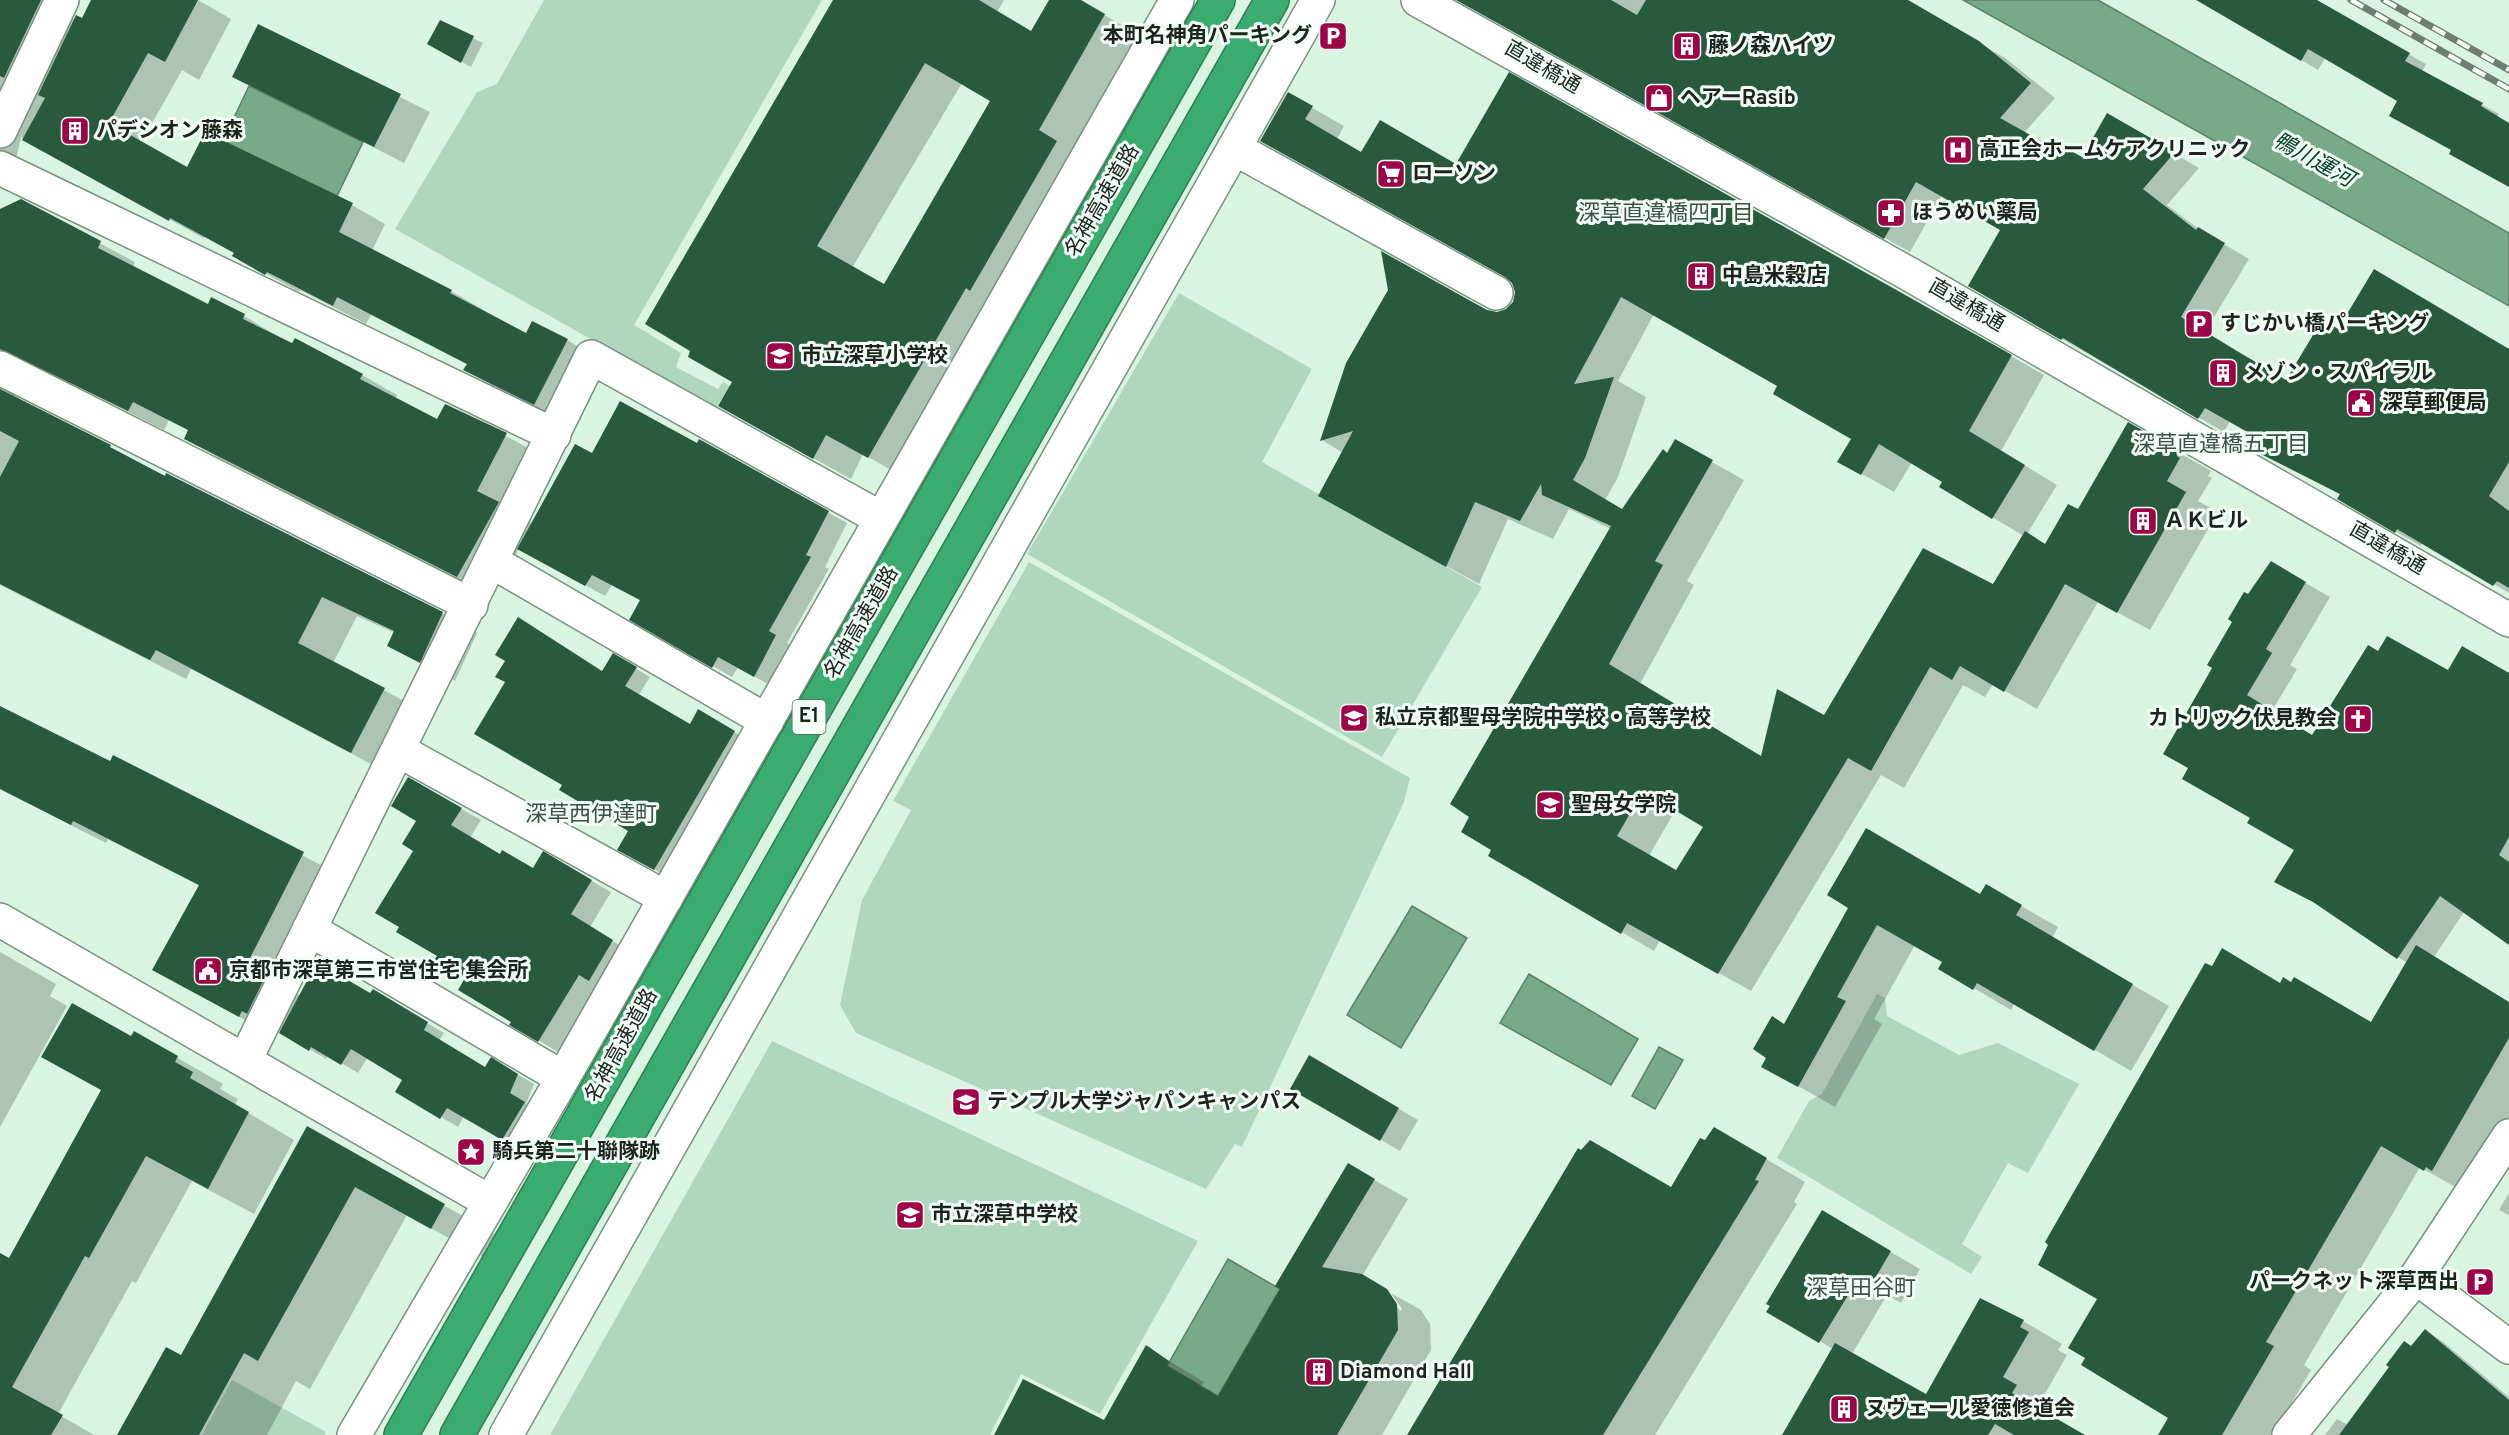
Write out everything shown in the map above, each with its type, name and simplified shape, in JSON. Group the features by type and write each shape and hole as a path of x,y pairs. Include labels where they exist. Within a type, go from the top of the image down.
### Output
{"highway":[{"name":"名神高速道路","path":"401,1435 1218,0"},
{"name":"E1","path":"457,1435 1272,0"}],"street":[{"path":"0,131 62,0"},
{"path":"354,1435 564,1078 880,518 1177,0"},
{"path":"506,1435 1318,0"},
{"name":"直違橋通","path":"1418,0 1910,274 2509,620"},
{"path":"1234,148 1496,293"},
{"path":"0,168 554,435"},
{"path":"245,1060 493,562 591,357 880,518"},
{"path":"0,368 471,605"},
{"path":"493,562 766,721"},
{"path":"398,750 666,898"},
{"path":"0,920 490,1202"},
{"path":"309,929 564,1078"},
{"path":"2289,1435 2416,1277 2509,1136"},
{"path":"2416,1277 2509,1347"}],"shaded area":[{"path":"544,0 822,0 634,325 681,353 676,367 718,389 723,382 823,439 818,448 723,397 715,409 395,229 477,92 497,84"},
{"path":"1179,293 1312,369 1262,462 1482,587 1382,757 1027,554"},
{"path":"1029,562 1410,778 1404,802 1242,1147 1235,1144 1206,1189 856,1033 840,1005 862,900 911,810 893,801"},
{"path":"1877,994 1885,998 1887,1016 1959,1055 1998,1043 2079,1084 2028,1173 2008,1163 1962,1244 1982,1257 1971,1274 1777,1158 1809,1101 1822,1094"},
{"name":"市立深草中学校","path":"772,1041 1198,1241 1100,1414 1021,1374 990,1435 550,1435"},
{"path":"232,1380 326,1432 324,1435 202,1435"}],"water":[{"name":"鴨川運河","path":"1963,0 2098,0 2509,233 2509,306"},
{"path":"249,86 363,142 337,196 223,141"},
{"path":"1412,906 1467,938 1401,1048 1347,1015"},
{"path":"1529,974 1638,1039 1611,1085 1500,1023"},
{"path":"1659,1047 1683,1060 1655,1109 1632,1096"},
{"path":"1228,1259 1280,1289 1218,1396 1167,1366"}],"building":[{"path":"0,0 41,0 4,78 0,76"},
{"path":"91,0 198,0 165,62 148,53 109,123 187,167 205,132 353,203 339,232 452,290 450,293 526,333 532,321 568,339 534,405 463,370 467,364 337,297 333,306 267,272 265,275 232,256 234,253 170,218 169,221 22,140 45,98 38,95 76,15 82,18"},
{"path":"833,0 979,0 1031,31 1049,0 1081,0 1105,14 1039,130 1057,141 970,291 966,288 868,458 826,435 813,459 718,406 732,382 688,357 690,351 645,324","holes":["925,63 990,101 884,284 817,246"]},
{"path":"1456,0 1611,0 1637,15 1646,0 1908,0 1979,41 2031,83 2000,118 2059,151 2062,146 2082,157 2107,113 2175,152 2143,189 2196,230 2198,227 2225,243 2181,317 2286,380 2313,335 2329,323 2338,329 2374,269 2509,349 2509,462 2489,496 2509,511 2509,588 2497,581 2493,586 2397,529 2395,533 2337,499 2340,494 2243,445 2249,433 2205,408 2198,419 2063,338 2061,340 1968,286 2000,230 1916,182 1884,239"},
{"path":"2196,0 2317,0 2410,53 2405,61 2483,103 2481,106 2509,123 2509,187 2449,154 2451,150 2389,116 2397,101 2308,49 2301,61"},
{"path":"440,20 474,36 461,63 427,44"},
{"path":"258,24 401,94 374,147 232,77"},
{"path":"1509,72 2012,355 1969,431 2025,465 1992,519 1939,487 1942,482 1879,444 1861,475 1837,462 1851,439 1773,394 1777,386 1621,297 1574,384 1614,377 1585,458 1573,480 1622,509 1663,449 1667,453 1675,439 1713,460 1655,561 1663,565 1609,664 1761,756 1777,689 1824,715 1923,548 1993,584 2025,531 2045,544 2068,504 2078,509 2128,422 2179,451 2177,456 2180,458 2167,481 2186,492 2117,613 2065,584 2004,692 1960,666 1952,680 1930,667 1871,771 1848,758 1718,974 1627,923 1621,934 1488,856 1491,850 1461,832 1469,817 1450,804 1611,526 1542,495 1541,484 1520,521 1475,502 1446,567 1318,496 1353,431 1320,441 1346,363 1388,290 1381,251 1487,310 1497,312 1506,309 1513,302 1515,292 1512,283 1505,277 1260,141 1288,92 1313,106 1305,119 1361,152 1380,120 1456,164","holes":["1643,791 1703,827 1676,870 1617,836"]},
{"path":"21,199 101,241 98,248 208,304 211,297 245,314 243,319 292,343 295,338 363,374 360,379 437,419 445,404 507,433 477,491 499,502 457,577 184,439 188,430 133,402 128,411 0,349 0,209"},
{"path":"0,389 111,445 110,447 165,476 166,473 443,612 420,663 387,646 394,631 322,597 298,643 385,688 351,753 156,650 150,660 0,584 0,477 19,441 0,431"},
{"path":"620,401 697,443 699,439 829,511 806,555 811,557 769,631 776,635 754,677 718,657 712,668 629,620 640,600 592,575 585,586 517,549 575,444 592,453"},
{"path":"2271,561 2306,582 2266,649 2272,653 2247,695 2312,735 2368,645 2378,651 2387,636 2448,670 2462,646 2509,673 2509,837 2499,855 2509,862 2509,945 2440,896 2397,959 2313,902 2274,882 2294,850 2247,823 2250,818 2182,779 2188,768 2163,754 2212,668 2207,665 2232,622 2228,619 2244,592 2248,594"},
{"path":"518,617 602,671 613,653 637,667 625,686 690,724 698,709 735,731 654,870 617,850 628,831 559,790 562,785 474,734 505,682 495,677 505,661 495,655"},
{"path":"0,706 110,761 113,755 304,852 247,964 266,975 247,1014 242,1011 239,1017 152,970 199,885 73,821 71,825 0,789"},
{"path":"408,777 462,808 451,825 500,854 502,850 533,868 543,851 592,880 571,914 613,940 589,981 579,975 538,1042 509,1025 511,1022 458,990 465,978 434,960 437,956 396,932 399,927 375,913 413,851 402,844 416,821 391,806"},
{"path":"1866,828 1980,894 1986,884 2022,905 2016,915 2133,984 2094,1051 1977,983 1973,990 1938,969 1942,962 1877,925 1837,997 1846,1001 1798,1087 1761,1067 1766,1058 1753,1049 1772,1016 1784,1024 1848,908 1827,895"},
{"path":"2416,945 2509,1002 2509,1038 2432,1171 2426,1167 2424,1171 2381,1146 2266,1342 2274,1346 2222,1435 2158,1435 2168,1418 2081,1365 2085,1358 2068,1348 2097,1299 2038,1265 2048,1245 2045,1242 2205,963 2212,966 2222,948 2280,983 2283,977 2291,982 2294,977 2371,1022"},
{"path":"317,962 370,993 373,989 428,1022 424,1030 485,1067 491,1057 518,1074 510,1093 525,1102 502,1140 447,1108 440,1119 395,1092 402,1080 351,1049 341,1065 311,1047 309,1051 279,1033"},
{"path":"72,1003 131,1036 134,1031 178,1056 175,1062 193,1072 190,1078 249,1112 208,1189 146,1156 89,1258 85,1256 12,1387 63,1415 51,1435 0,1435 0,1253 9,1258 101,1090 41,1057"},
{"path":"1309,1055 1399,1108 1380,1141 1290,1089"},
{"path":"307,1126 445,1204 431,1229 355,1187 258,1361 244,1353 199,1435 117,1435 166,1347 181,1355"},
{"path":"1714,1127 1767,1158 1755,1180 1759,1181 1603,1435 1407,1435 1578,1148 1581,1150 1590,1140 1671,1187 1700,1138 1705,1140"},
{"path":"1348,1163 1375,1179 1322,1267 1362,1274 1387,1289 1397,1304 1398,1330 1337,1435 994,1435 1023,1379 1104,1420 1146,1345 1169,1361 1167,1366 1218,1396 1280,1289 1275,1286"},
{"path":"1822,1210 1891,1251 1870,1287 1858,1279 1819,1343 1766,1312 1770,1306 1766,1304"},
{"path":"1980,1298 2024,1320 2020,1327 2029,1332 2003,1377 2017,1385 2012,1393 2085,1435 2014,1435 1995,1424 1988,1435 1782,1435 1835,1343 1926,1394"},
{"path":"2425,1329 2509,1400 2509,1435 2339,1435 2389,1367 2386,1365 2404,1341 2411,1346"}],"railway":[{"path":"2351,0 2509,89"},
{"path":"2384,0 2509,70"}],"place":[{"name":"本町名神角パーキング","path":"1333,36"},
{"name":"藤ノ森ハイツ","path":"1687,46"},
{"name":"ヘアーRasib","path":"1659,98"},
{"name":"パデシオン藤森","path":"75,131"},
{"name":"高正会ホームケアクリニック","path":"1958,150"},
{"name":"ローソン","path":"1391,174"},
{"name":"ほうめい薬局","path":"1891,213"},
{"name":"中島米穀店","path":"1701,276"},
{"name":"すじかい橋パーキング","path":"2199,324"},
{"name":"市立深草小学校","path":"780,356"},
{"name":"メゾン・スパイラル","path":"2223,373"},
{"name":"深草郵便局","path":"2361,403"},
{"name":"ＡＫビル","path":"2143,521"},
{"name":"私立京都聖母学院中学校・高等学校","path":"1354,718"},
{"name":"カトリック伏見教会","path":"2358,719"},
{"name":"聖母女学院","path":"1550,805"},
{"name":"京都市深草第三市営住宅 集会所","path":"208,971"},
{"name":"テンプル大学ジャパンキャンパス","path":"966,1102"},
{"name":"騎兵第二十聯隊跡","path":"471,1152"},
{"name":"市立深草中学校","path":"910,1215"},
{"name":"パークネット深草西出","path":"2480,1282"},
{"name":"Diamond Hall","path":"1319,1372"},
{"name":"ヌヴェール愛徳修道会","path":"1844,1409"}],"district":[{"name":"深草直違橋四丁目","path":"1666,214"},
{"name":"深草直違橋五丁目","path":"2221,445"},
{"name":"深草西伊達町","path":"591,815"},
{"name":"深草田谷町","path":"1861,1289"}]}
